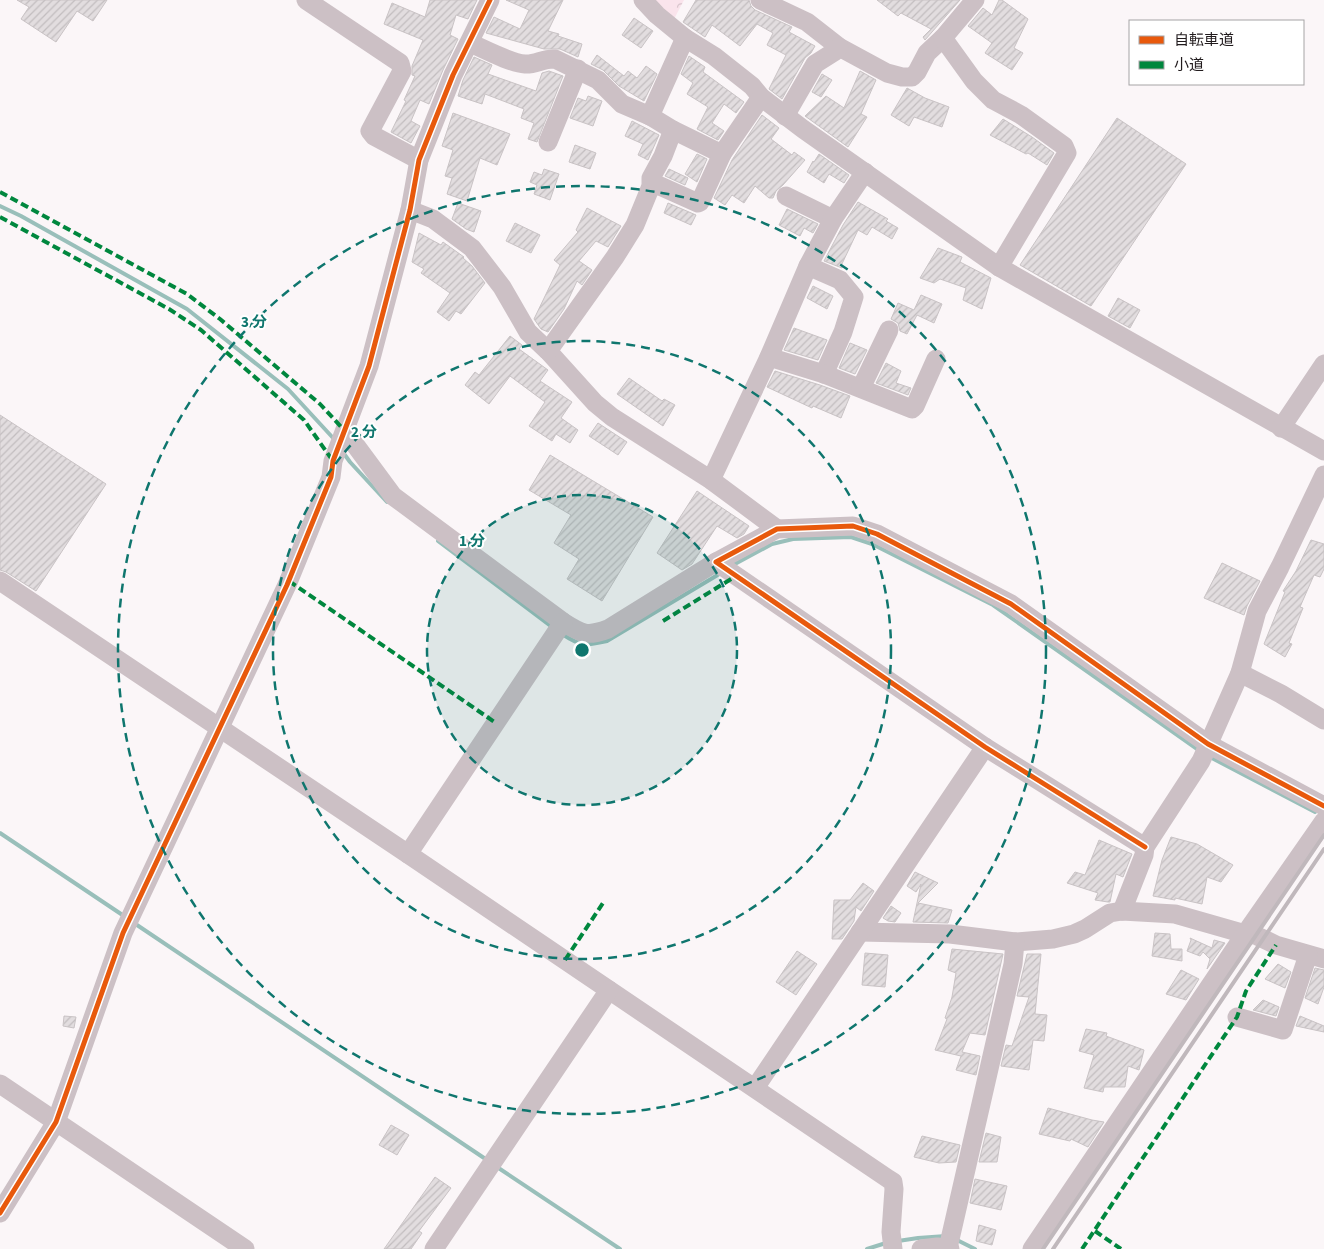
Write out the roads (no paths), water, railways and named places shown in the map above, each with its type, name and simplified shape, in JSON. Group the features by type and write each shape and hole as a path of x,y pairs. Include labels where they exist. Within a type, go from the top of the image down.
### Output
{"street":[{"path":"306,0 400,63 402,71 370,131 374,136 419,160"},
{"path":"0,1213 56,1122 123,933 287,585 331,477 334,458 369,366 410,210 419,160 454,75 490,0"},
{"path":"643,0 657,15 685,38 714,56 752,86 761,97 785,116 999,267 1324,451"},
{"path":"760,0 807,22 839,47 888,72 902,77 912,77 918,72 927,53 942,38 965,3"},
{"path":"650,116 685,38"},
{"path":"942,38 974,81 993,100 1021,115 1064,146 1067,153 999,267"},
{"path":"470,43 518,63 527,64 548,58 578,69 598,80 622,104 650,116 673,130 722,154"},
{"path":"785,116 815,64 839,47"},
{"path":"548,142 578,69"},
{"path":"652,186 660,186 698,203 700,202 722,154 761,97"},
{"path":"548,351 615,258 635,226 652,186 651,178 663,156 673,130"},
{"path":"711,480 769,357 808,266 833,219 865,172"},
{"path":"786,196 833,219"},
{"path":"410,210 433,219 472,248 502,287 528,332 548,351 595,403 612,417 711,480 777,529"},
{"path":"808,266 840,280 854,297 843,332 824,374"},
{"path":"861,388 889,330"},
{"path":"769,357 824,374 912,409 936,359"},
{"path":"1281,428 1324,364"},
{"path":"344,433 393,496 560,628 594,634 608,629 724,567 777,529 853,526 877,534 1011,604 1205,751 1324,806"},
{"path":"1122,910 1144,855 1145,847 1205,751 1240,673 1257,611 1324,475"},
{"path":"724,567 985,747 1145,847"},
{"path":"0,580 893,1182 892,1240"},
{"path":"408,854 560,628"},
{"path":"1240,673 1281,694 1324,720"},
{"path":"755,1088 985,747"},
{"path":"1032,1249 1245,934 1324,821"},
{"path":"860,932 950,934 1015,942 1053,939 1074,934 1110,913 1122,910 1175,914 1245,934 1255,935 1276,945 1316,957 1283,1030 1237,1017"},
{"path":"921,1249 950,1242 1013,964 1015,942"},
{"path":"434,1249 609,990"},
{"path":"0,1084 246,1249"}],"waterway":[{"path":"0,206 187,309 288,389 334,439"},
{"path":"342,451 387,502"},
{"path":"733,565 772,544 793,539 851,537 872,544 993,605 1200,751"},
{"path":"438,541 552,627"},
{"path":"562,634 584,644 607,641 721,573"},
{"path":"1208,756 1315,812"},
{"path":"0,833 124,916"},
{"path":"134,923 487,1160"},
{"path":"497,1167 620,1249"},
{"path":"898,1241 946,1236"},
{"path":"955,1239 975,1249"},
{"path":"867,1249 886,1243"}],"railway":[{"path":"1043,1249 1324,835"},
{"path":"1053,1249 1324,849"}]}
